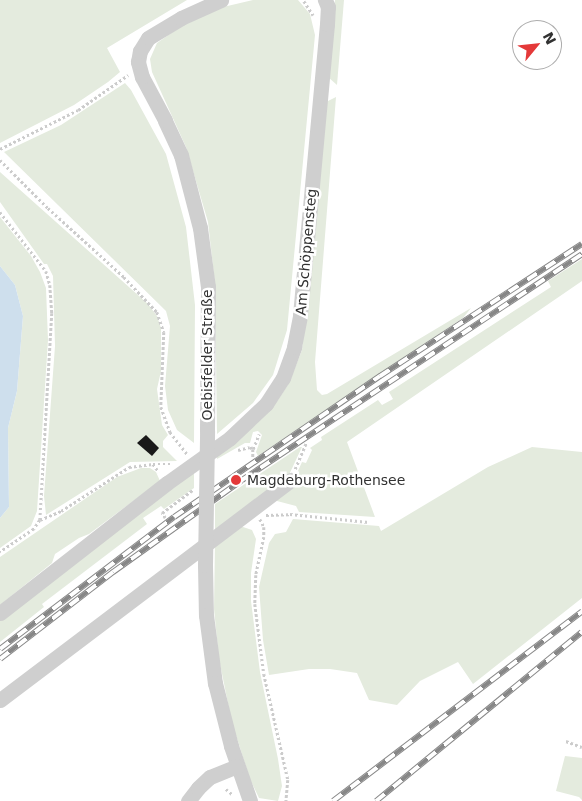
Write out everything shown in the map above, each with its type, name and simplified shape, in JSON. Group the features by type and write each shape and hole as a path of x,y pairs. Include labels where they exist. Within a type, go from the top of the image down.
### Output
{"street":[{"name":"Oebisfelder Straße","path":"221,0 181,18 148,38 140,51 138,62 142,77 165,120 180,156 200,228 208,287 206,615 219,704 237,766 250,801"},
{"name":"Am Schöppensteg","path":"0,613 167,483 238,432 266,404 283,378 294,347 300,315 327,24 328,7 325,0"},
{"path":"0,700 290,480"},
{"path":"188,801 210,777 237,766"}],"path":[{"path":"304,1 315,18"},
{"path":"0,149 78,110 126,76"},
{"path":"0,160 48,208 124,277 157,312 164,332 164,373 160,396 164,419 175,441 195,464"},
{"path":"0,212 38,260 50,285 52,349 44,429 40,520 34,529 0,552"},
{"path":"253,449 259,434"},
{"path":"290,480 306,443"},
{"path":"40,520 61,511 128,467 152,464 167,483"},
{"path":"165,518 162,513 198,486"},
{"path":"286,801 288,780 264,674 255,611 254,588 265,532 257,516 290,514 369,522"},
{"path":"566,741 582,747"}],"shaded area":[{"path":"0,0 187,0 107,48 120,72 108,82 74,105 0,143"},
{"path":"253,0 298,0 310,14 315,35 287,330 273,375 253,403 217,434 215,284 208,222 186,147 152,72 150,59 157,43 180,27 219,8"},
{"path":"335,0 344,0 337,85 328,77"},
{"path":"125,83 131,90 166,154 186,227 195,305 194,443 177,430 168,410 165,386 170,326 166,311 4,152 61,125"},
{"path":"336,97 315,362 317,390 322,395 327,394 471,308 463,318 258,456 256,452 262,435 258,431 253,432 250,443 245,443 217,459 217,454 255,425 278,400 289,383 302,350 326,102"},
{"path":"0,172 148,304 157,316 161,328 161,371 157,389 162,425 168,435 163,441 163,447 177,461 130,462 46,515 44,496 55,346 53,276 47,264 44,264 0,202"},
{"path":"0,217 31,256 40,272 46,288 48,340 37,511 31,526 0,548 0,518 9,507 8,428 17,391 23,316 15,285 0,266"},
{"path":"582,259 582,281 347,442 375,517 299,512 296,506 277,501 277,495 293,482 302,462 306,463 312,450 310,448 322,440 321,437 378,400 382,405 393,399 389,392 551,287 548,281"},
{"path":"302,447 288,477 215,530 215,504"},
{"path":"532,447 582,452 582,598 473,684 458,662 420,681 397,705 369,700 357,673 330,669 309,669 269,675 263,640 259,587 269,543 275,534 286,532 293,519 379,526 381,531 488,467"},
{"path":"141,468 150,468 156,472 160,481 89,534 79,538 55,554 52,563 0,605 0,557 117,477"},
{"path":"194,469 194,488 164,509 161,506 143,518 147,524 42,604 44,607 0,642 0,619"},
{"path":"240,526 252,530 256,539 251,573 251,601 260,672 282,786 278,801 259,798 250,779 232,723 219,659 214,609 215,540"},
{"path":"565,756 582,758 582,800 579,797 556,791"}],"water":[{"path":"0,266 15,285 23,316 17,391 8,428 9,507 0,518"}],"building":[{"path":"146,435 159,448 152,456 137,443"}],"railway":[{"path":"0,649 174,517 380,376 582,244"},
{"path":"0,659 113,572 242,480 582,254"},
{"path":"333,801 582,611"},
{"path":"376,801 582,632"}],"place":[{"name":"Magdeburg-Rothensee","path":"236,480"}]}
